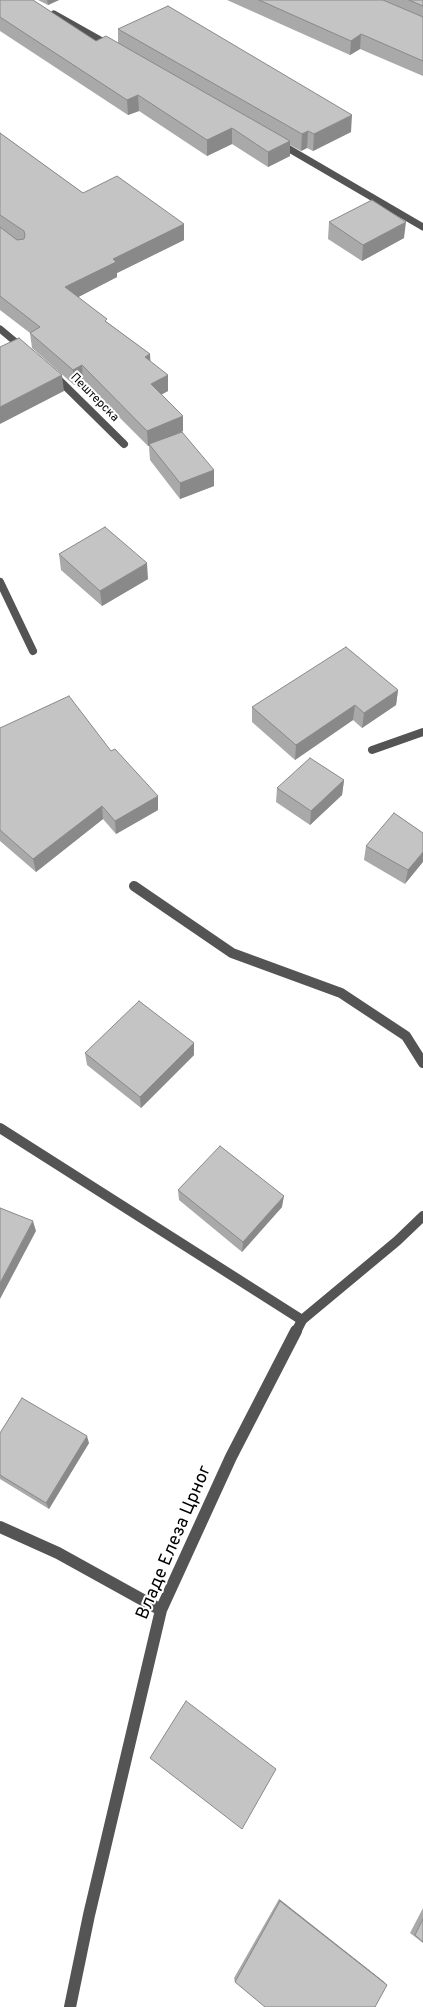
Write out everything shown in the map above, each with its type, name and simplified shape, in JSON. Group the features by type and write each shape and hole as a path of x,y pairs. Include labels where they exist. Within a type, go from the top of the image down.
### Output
{"street":[{"path":"45,9 118,50"},
{"path":"269,136 423,227"},
{"path":"0,329 28,352"},
{"name":"Пештерска","path":"48,370 124,444"},
{"path":"0,582 33,651"},
{"path":"372,750 423,732"},
{"path":"134,886 232,953 341,992 406,1036 423,1063"},
{"path":"0,1128 302,1320"},
{"name":"Владе Елеза Црног","path":"70,2007 89,1914 161,1610 230,1457 302,1320 397,1241 423,1216"},
{"path":"0,1527 58,1553 161,1610"}],"building":[{"path":"0,0 33,0 96,41 106,36 290,141 268,152 232,128 207,140 138,95 127,100 0,17"},
{"path":"259,0 383,0 423,17 423,61 361,34 351,41"},
{"path":"409,0 423,0 423,6"},
{"path":"168,6 352,115 314,134 308,131 302,134 118,29"},
{"path":"0,133 83,193 117,176 184,224 113,259 116,262 65,287 107,319 105,321 150,354 145,357 168,375 151,384 183,416 147,431 82,365 73,370 30,333 40,327 0,296 0,227 17,240 24,239 25,235 24,231 0,215"},
{"path":"372,200 406,222 363,245 329,222"},
{"path":"19,338 62,375 0,407 0,347"},
{"path":"182,432 214,470 180,483 149,444"},
{"path":"105,527 147,563 100,591 59,554"},
{"path":"346,647 398,690 364,713 355,705 296,745 252,707"},
{"path":"69,696 111,751 115,749 158,796 115,821 102,806 33,859 0,830 0,728"},
{"path":"310,758 344,780 311,811 277,788"},
{"path":"394,813 423,833 423,852 408,870 366,846"},
{"path":"139,1001 194,1043 140,1097 85,1053"},
{"path":"220,1146 284,1196 243,1242 178,1190"},
{"path":"0,1208 33,1221 0,1283"},
{"path":"22,1398 87,1436 46,1503 0,1475 0,1433"},
{"path":"186,1701 276,1769 242,1829 150,1758"},
{"path":"280,1901 387,1985 375,2007 265,2007 235,1982"},
{"path":"423,1919 423,1942 415,1935"}]}
